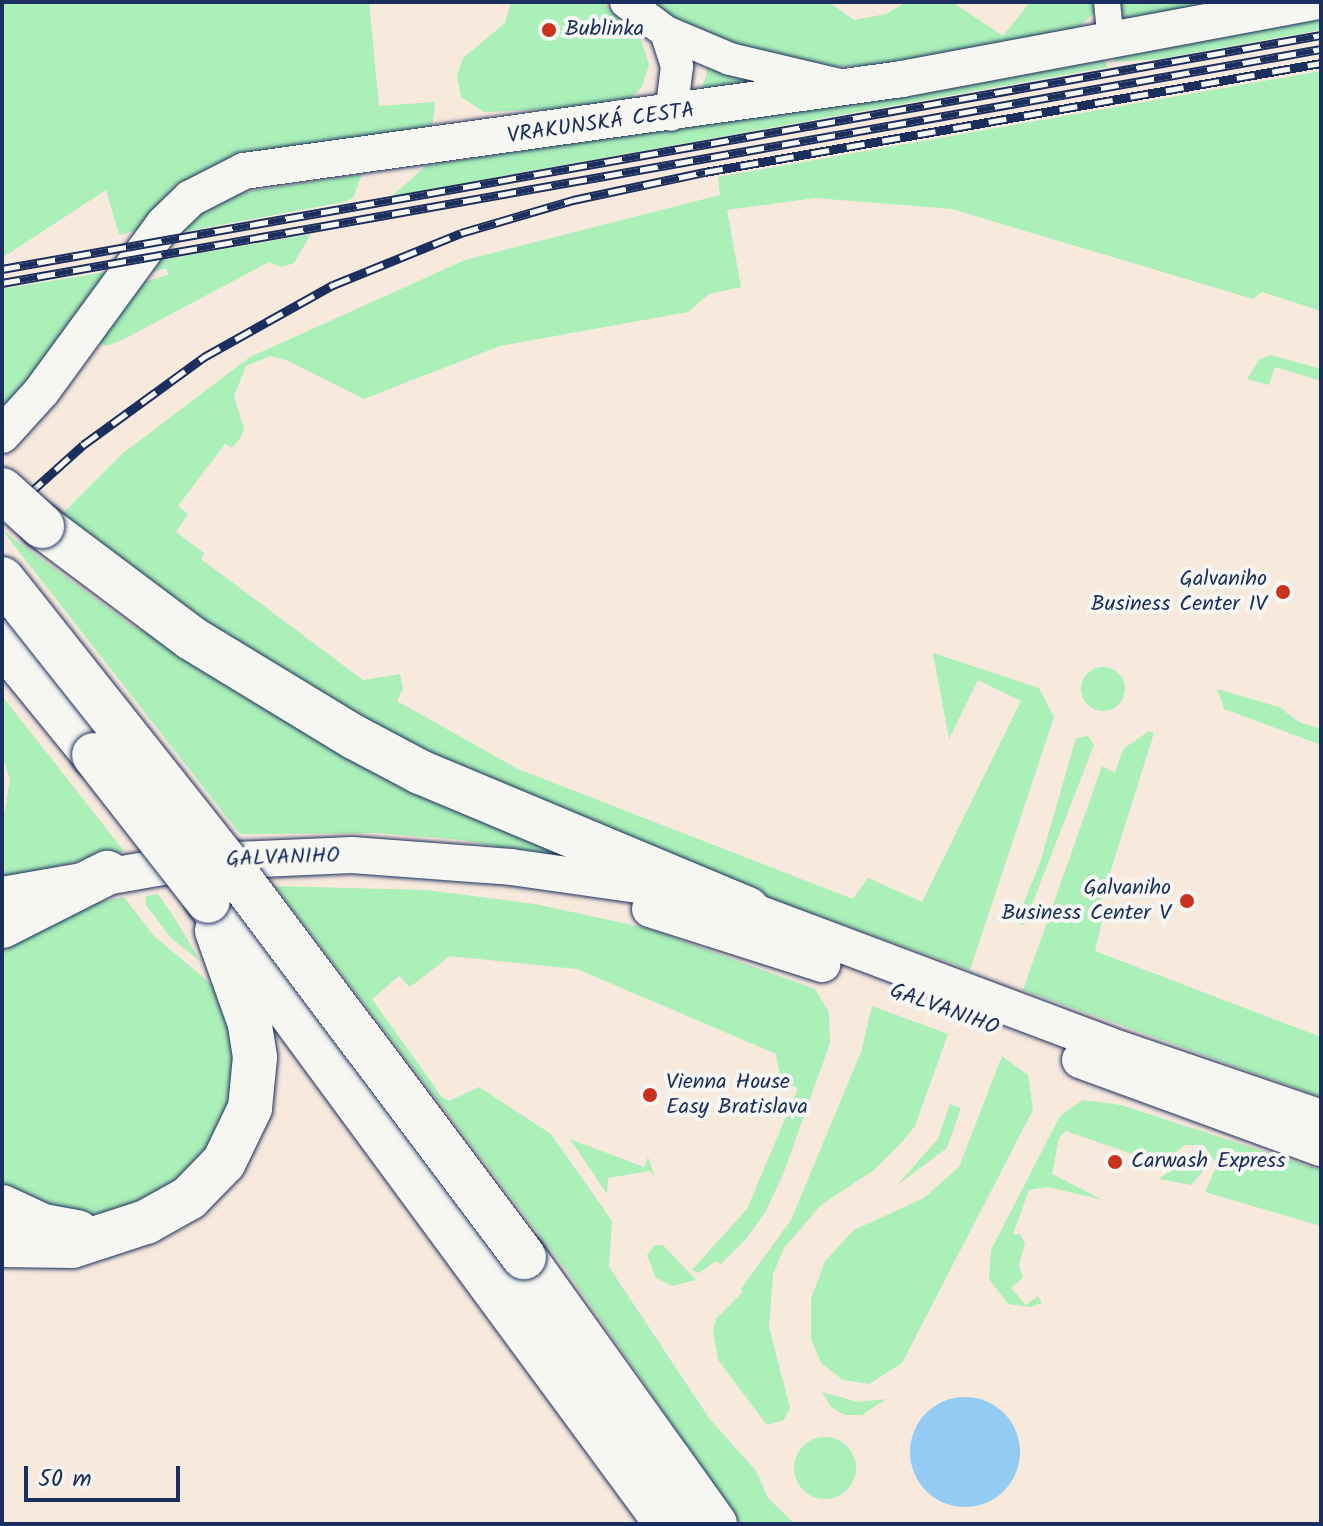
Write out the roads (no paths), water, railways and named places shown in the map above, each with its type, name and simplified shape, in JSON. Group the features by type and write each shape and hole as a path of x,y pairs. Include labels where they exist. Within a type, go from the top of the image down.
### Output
{"highway":[{"path":"2,490 156,613 252,678 420,772 747,909"},
{"path":"2,579 247,887 509,1270 667,1524"},
{"path":"2,642 208,901 715,1524"},
{"path":"2,926 107,873"},
{"path":"2,1245 72,1246 146,1222 189,1198 237,1141 255,1074 250,1024 208,901"},
{"path":"2,1207 65,1231 98,1232 146,1222"}],"main road":[{"name":"VRAKUNSKÁ CESTA","path":"2,435 41,392 147,243 191,198 224,179 267,166 671,115 848,87 1111,43 1314,2"},
{"name":"GALVANIHO","path":"2,895 107,873 207,861 352,855 511,867 645,886 747,909 1108,1045 1321,1118"},
{"name":"GALVANIHO","path":"566,877 644,908 779,948 1321,1148"}],"street":[{"path":"626,2 666,32 760,69 848,87"},
{"path":"1107,2 1111,43"},
{"path":"666,32 677,66 671,115"}],"water":[{"path":"965,1397 986,1401 1004,1413 1016,1431 1020,1452 1016,1473 1004,1491 986,1503 965,1507 944,1503 926,1491 914,1473 910,1452 914,1431 926,1413 944,1401"}],"railway":[{"path":"2,269 1321,35"},
{"path":"2,283 1321,49"},
{"path":"2,518 83,445 204,357 333,285 461,233 573,200 705,172 1321,63"}],"place":[{"name":"Bublinka","path":"549,30"},
{"name":"Galvaniho Business Center IV","path":"1283,592"},
{"name":"Galvaniho Business Center V","path":"1187,901"},
{"name":"Vienna House Easy Bratislava","path":"650,1095"},
{"name":"Carwash Express","path":"1115,1162"}]}
